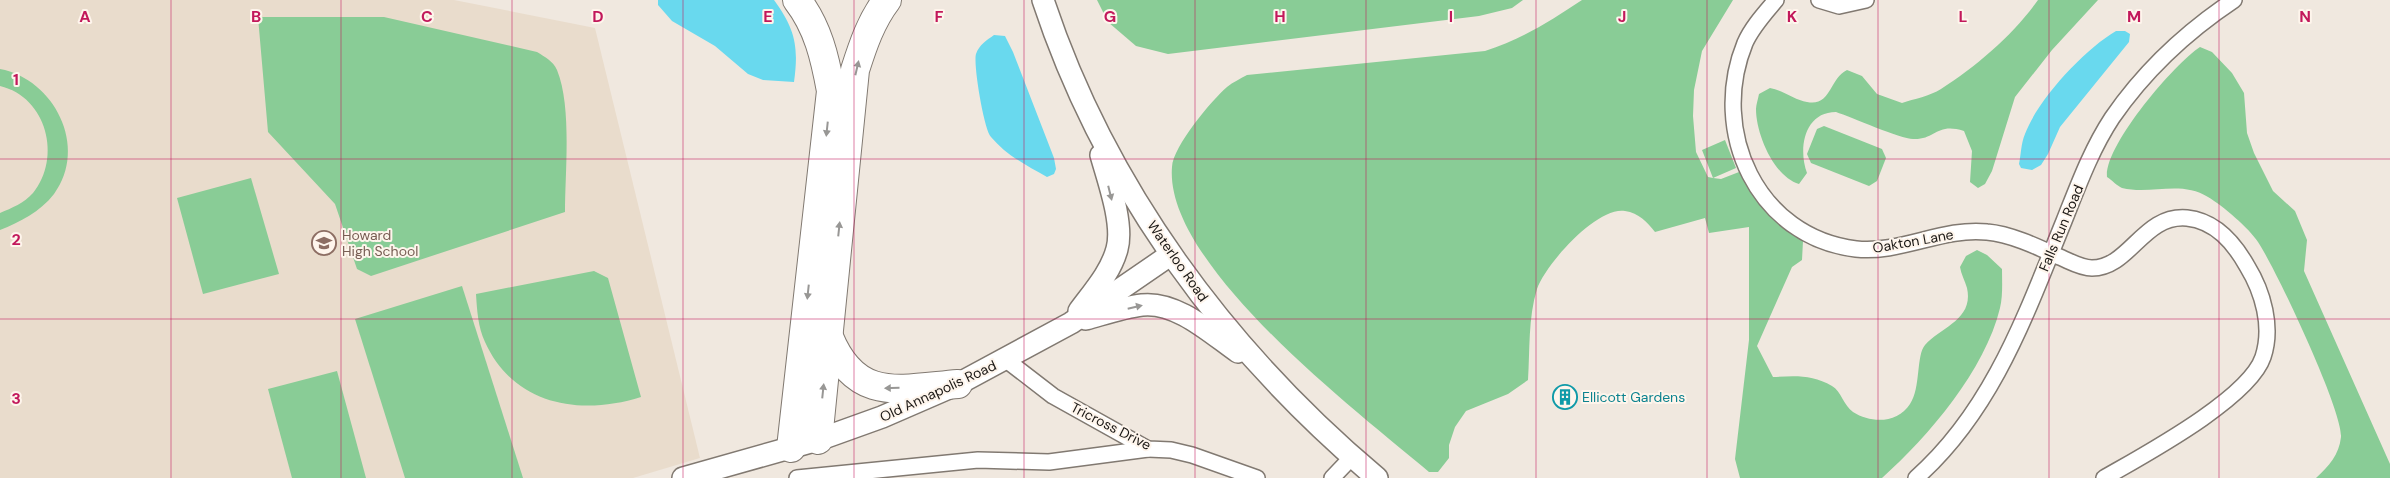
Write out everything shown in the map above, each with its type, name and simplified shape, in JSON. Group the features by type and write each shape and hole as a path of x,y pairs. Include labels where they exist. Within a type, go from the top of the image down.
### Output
{"highway":[{"path":"791,448 831,91 820,44 811,21 797,0"},
{"path":"818,440 855,70 866,36 878,11 887,0"},
{"path":"829,337 836,354 865,383 884,389 958,384"}],"main road":[{"name":"Waterloo Road","path":"1043,0 1073,83 1095,128 1128,188 1170,255 1217,315 1261,366 1300,408 1377,478"},
{"path":"1071,323 1107,272 1118,247 1119,232 1116,214 1095,128"},
{"name":"Old Annapolis Road","path":"683,478 818,440 882,417 958,384 1071,323 1170,255"},
{"path":"1071,323 1143,305 1156,306 1186,317 1261,366"}],"street":[{"name":"Oakton Lane","path":"1776,0 1758,21 1746,40 1735,82 1733,112 1739,148 1747,169 1772,206 1787,221 1806,234 1841,246 1874,250 1976,231 1991,232 2010,237 2089,268 2112,264 2150,229 2173,219 2194,220 2213,226 2231,242 2250,271 2266,312 2267,334 2263,358 2256,371 2244,383 2203,417 2104,478"},
{"path":"1819,0 1839,6 1866,0"},
{"name":"Falls Run Road","path":"1916,478 1951,442 1972,416 2006,359 2082,178 2112,119 2157,62 2181,38 2234,0"},
{"name":"Tricross Drive","path":"1005,359 1053,396 1148,449 1171,450 1192,455 1257,478"},
{"path":"797,478 978,460 1049,462 1148,449"},
{"path":"1332,478 1352,457"}],"shaded area":[{"name":"Howard High School","path":"0,0 454,0 595,28 700,458 633,478 0,478"}],"green space":[{"path":"1097,0 1523,0 1512,8 1479,16 1168,54 1136,46 1108,22"},
{"path":"1582,0 1733,0 1702,51 1694,90 1693,116 1696,152 1708,177 1721,179 1739,172 1771,214 1803,241 1802,260 1792,267 1757,346 1773,377 1803,377 1825,382 1835,388 1847,406 1860,416 1884,420 1899,415 1910,404 1916,389 1920,356 1925,345 1955,322 1966,308 1968,299 1967,288 1960,267 1966,256 1977,250 1987,255 2002,269 2000,308 1993,331 1982,355 1953,401 1936,422 1882,478 1740,478 1735,459 1749,340 1749,227 1709,233 1705,218 1655,232 1639,216 1625,211 1614,212 1587,227 1561,252 1550,266 1537,289 1531,323 1528,380 1508,394 1466,411 1455,427 1449,445 1449,458 1438,472 1429,472 1358,413 1271,334 1231,291 1199,248 1178,206 1172,167 1179,147 1194,124 1227,87 1247,75 1485,51 1523,36"},
{"path":"2038,0 2098,0 2052,50 2015,97 1992,171 1985,184 1978,188 1970,182 1972,151 1964,131 1947,129 1921,139 1913,139 1887,132 1836,112 1817,118 1810,125 1806,134 1803,153 1807,173 1799,184 1790,180 1774,164 1759,130 1756,107 1759,94 1770,88 1802,101 1815,102 1825,96 1841,74 1847,70 1862,76 1877,94 1902,103 1927,95 1941,89 1994,49 2018,25"},
{"path":"258,17 384,17 537,52 551,62 557,70 565,102 567,140 565,212 371,276 357,269 335,204 268,132"},
{"path":"2200,47 2212,52 2232,73 2244,93 2247,133 2254,153 2273,191 2295,211 2307,240 2304,271 2390,464 2390,478 2316,478 2336,455 2341,437 2339,422 2320,371 2293,309 2267,257 2248,230 2221,206 2198,192 2187,189 2133,190 2118,186 2107,177 2109,163 2128,127 2158,87 2188,56"},
{"path":"0,69 19,75 36,86 50,101 60,118 67,136 68,156 64,176 54,194 29,216 0,230 0,213 26,200 42,179 47,163 48,147 45,130 39,115 29,102 16,92 0,86"},
{"path":"1824,126 1882,149 1886,158 1877,181 1869,186 1811,163 1807,154 1817,129"},
{"path":"1725,140 1736,168 1713,178 1702,150"},
{"path":"251,178 279,274 203,294 177,198"},
{"path":"594,271 608,278 641,397 618,403 573,405 551,401 531,393 513,380 498,364 485,342 479,324 476,294"},
{"path":"462,286 523,478 405,478 355,319"},
{"path":"337,371 366,478 292,478 268,389"}],"water":[{"path":"658,0 774,0 787,20 794,38 796,58 794,82 763,80 748,74 715,46 672,21 658,5"},
{"path":"2116,31 2125,31 2130,34 2129,42 2060,127 2041,165 2032,170 2021,168 2019,164 2024,138 2031,120 2040,106 2077,62"},
{"path":"994,35 1005,36 1013,52 1054,158 1056,169 1054,174 1047,177 1010,155 988,132 980,97 975,60 979,48"}],"place":[{"name":"Howard High School","path":"324,243"},
{"name":"Ellicott Gardens","path":"1565,397"}]}
